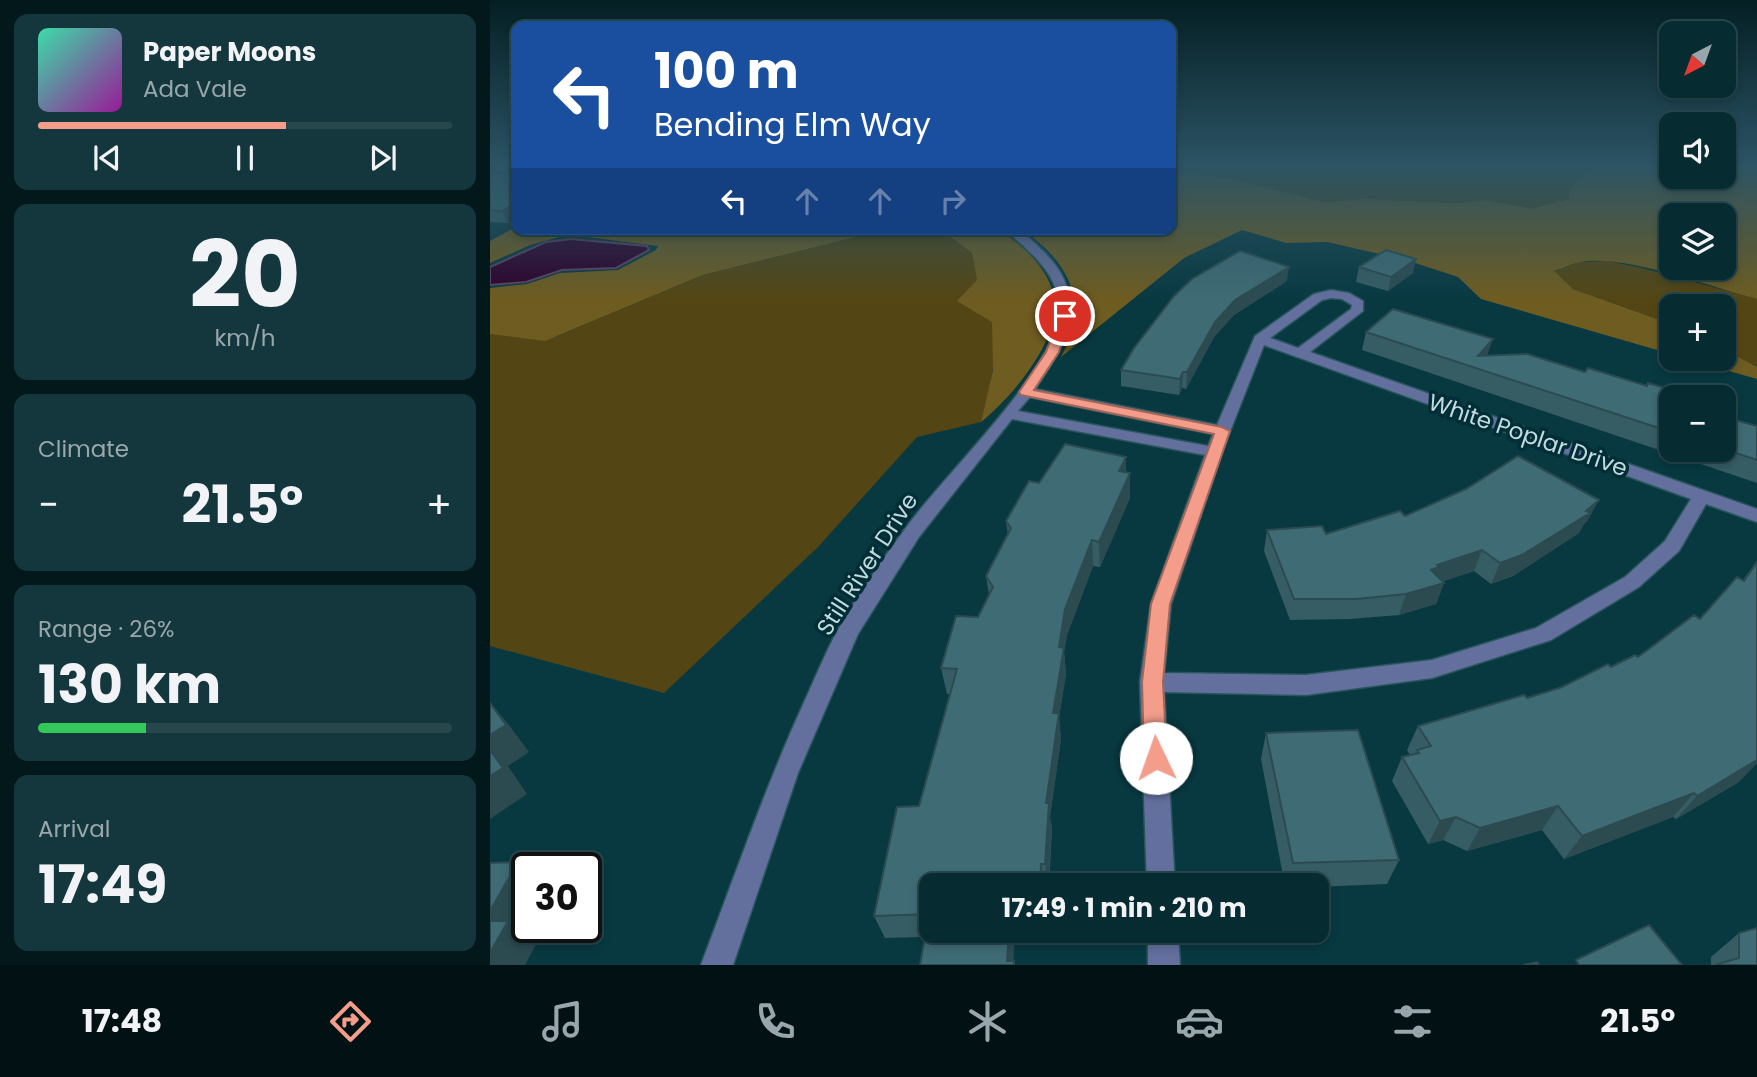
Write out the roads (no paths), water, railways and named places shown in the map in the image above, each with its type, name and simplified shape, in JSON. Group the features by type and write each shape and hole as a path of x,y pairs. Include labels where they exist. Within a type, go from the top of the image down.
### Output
{"street":[{"name":"Still River Drive","path":"717,965 785,773 848,631 912,532 1026,392 1052,352 1065,316 1063,291 1052,267 1019,235"},
{"path":"1160,873 1152,682 1161,604 1214,452 1260,339 1318,297 1331,294 1345,296 1359,304 1357,311 1300,353"},
{"name":"White Poplar Drive","path":"1260,339 1757,516"},
{"path":"1026,392 1222,431"},
{"path":"1096,430 1109,409"},
{"path":"1008,414 1214,452"},
{"path":"1152,682 1306,685 1432,669 1543,634 1632,582 1672,546 1702,496"},
{"path":"1163,943 1164,965"}]}
